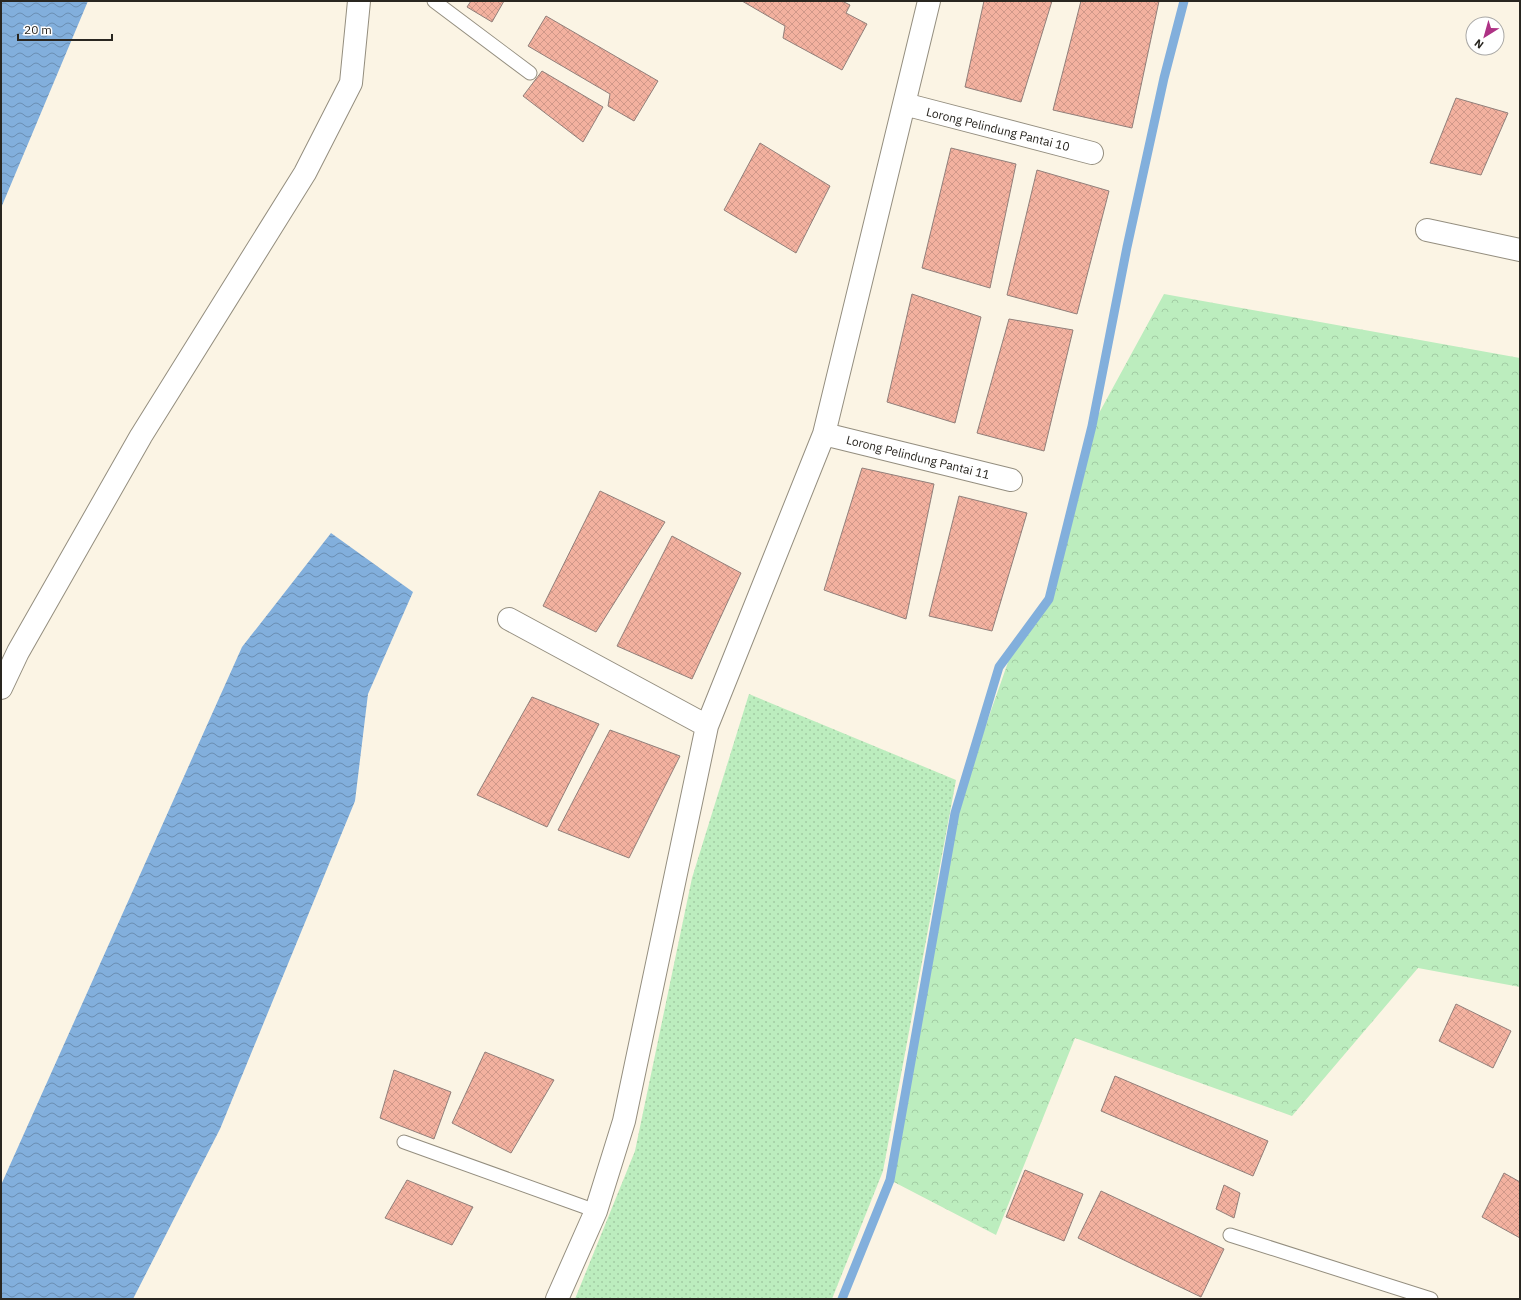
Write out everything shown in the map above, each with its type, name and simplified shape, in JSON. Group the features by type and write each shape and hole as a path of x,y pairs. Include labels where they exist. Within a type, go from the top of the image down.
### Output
{"street":[{"path":"1,688 18,652 141,436 312,159 351,83 359,1"},
{"path":"557,1299 596,1212 624,1121 706,726 824,434 929,1"},
{"name":"Lorong Pelindung Pantai 10","path":"904,104 1092,153"},
{"path":"1427,230 1520,250"},
{"name":"Lorong Pelindung Pantai 11","path":"824,434 1011,480"},
{"path":"509,619 706,726"}],"lane":[{"path":"434,1 530,73"},
{"path":"404,1142 596,1212"},
{"path":"1230,1235 1432,1299"}],"green space":[{"path":"1164,294 1520,358 1520,987 1418,968 1292,1116 1075,1038 996,1235 890,1180 955,813 1013,648 1049,599 1092,426"},
{"path":"749,694 956,780 883,1171 832,1299 575,1299 635,1151 692,878"}],"water":[{"path":"1,1 88,1 1,208"},
{"path":"331,533 413,592 368,694 355,801 220,1129 133,1299 1,1299 1,1185 242,647"}],"building":[{"path":"471,1 504,1 492,22 467,7"},
{"path":"742,1 842,1 850,5 846,13 867,24 842,70 783,38 785,26"},
{"path":"984,1 1052,1 1021,102 965,87"},
{"path":"1081,1 1159,1 1132,128 1053,110"},
{"path":"546,16 658,81 634,121 608,106 610,94 528,46"},
{"path":"542,71 603,107 583,142 523,96"},
{"path":"1456,98 1508,113 1481,175 1430,163"},
{"path":"760,143 830,186 796,253 724,210"},
{"path":"951,148 1016,164 990,288 922,268"},
{"path":"1037,170 1109,191 1077,314 1007,295"},
{"path":"912,294 981,317 955,423 887,402"},
{"path":"1009,319 1073,330 1044,451 977,433"},
{"path":"862,468 934,484 906,619 824,590"},
{"path":"600,491 665,522 596,632 543,606"},
{"path":"959,496 1027,513 992,631 929,616"},
{"path":"672,536 741,573 692,679 617,646"},
{"path":"532,697 599,724 547,827 477,795"},
{"path":"610,730 680,756 629,858 558,830"},
{"path":"1456,1004 1511,1031 1493,1068 1439,1041"},
{"path":"485,1052 554,1080 511,1153 452,1123"},
{"path":"394,1070 451,1092 434,1139 380,1118"},
{"path":"1115,1076 1268,1141 1253,1176 1101,1111"},
{"path":"1025,1170 1083,1194 1064,1241 1006,1217"},
{"path":"1504,1173 1520,1182 1520,1238 1482,1217"},
{"path":"407,1180 473,1207 452,1245 385,1218"},
{"path":"1224,1185 1240,1193 1234,1218 1216,1209"},
{"path":"1101,1191 1224,1249 1201,1297 1078,1238"}],"waterway":[{"path":"842,1299 890,1180 955,813 999,667 1049,599 1092,426 1127,247 1164,78 1184,1"}]}
